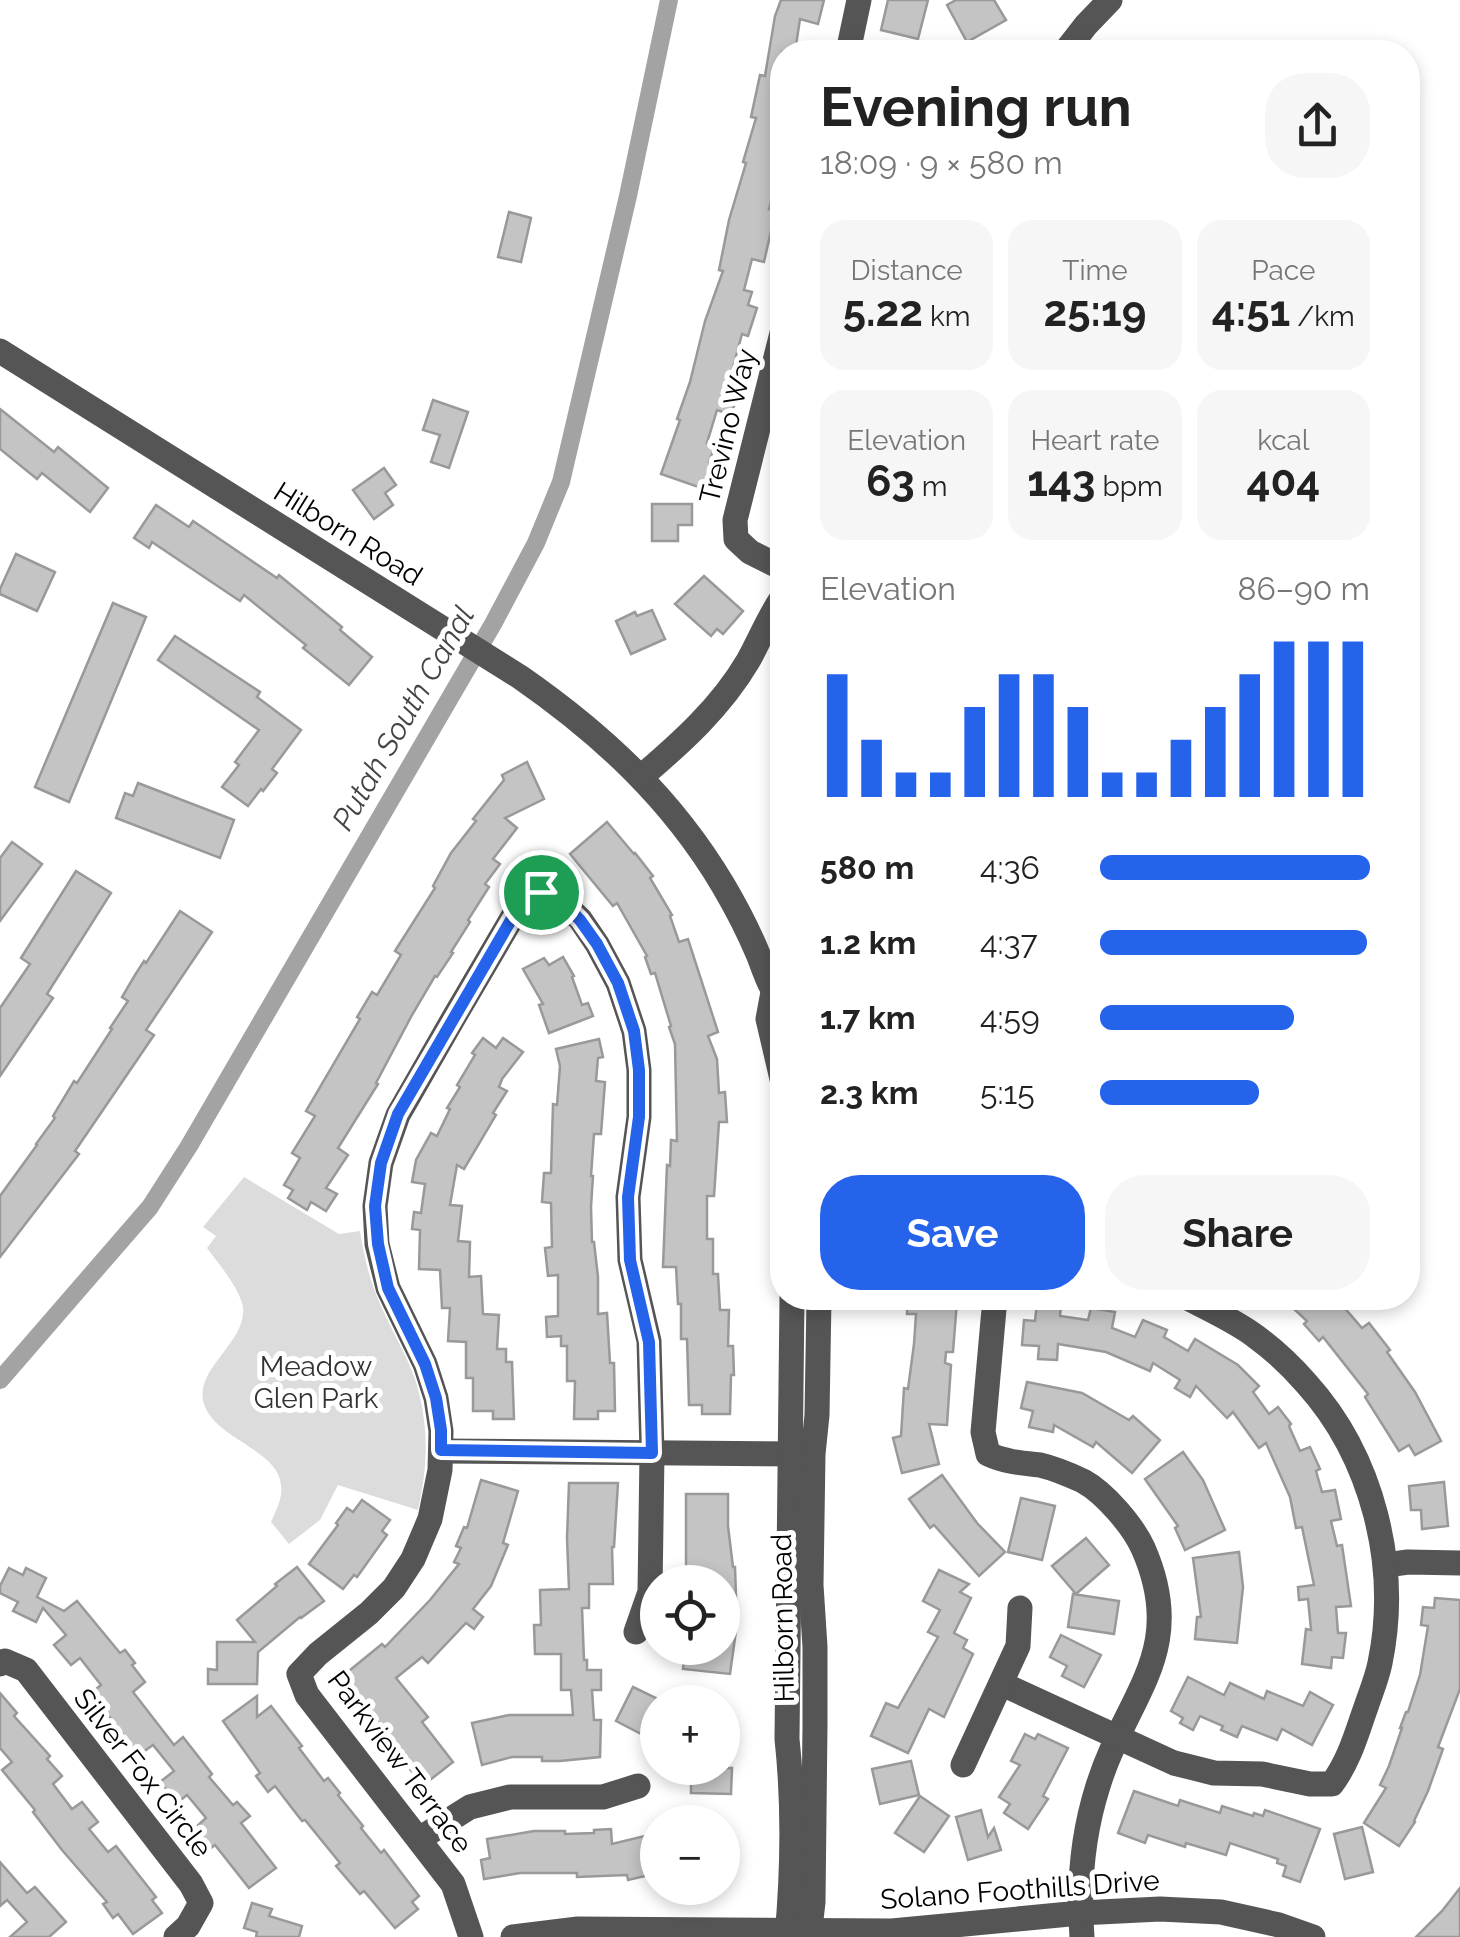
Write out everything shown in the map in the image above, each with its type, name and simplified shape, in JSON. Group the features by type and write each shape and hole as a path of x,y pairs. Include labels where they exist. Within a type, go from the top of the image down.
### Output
{"street":[{"path":"851,40 860,0"},
{"path":"1074,40 1110,0"},
{"name":"Hilborn Road","path":"0,351 562,706 641,777 698,845 742,918 770,979"},
{"name":"Trevino Way","path":"770,379 734,520 736,539 770,562"},
{"path":"641,777 716,706 747,662 770,616"},
{"path":"747,662 770,643"},
{"path":"716,706 742,694 770,653"},
{"name":"Parkview Terrace","path":"472,1937 453,1884 308,1695 299,1674 394,1588 413,1560 430,1519 440,1470 441,1430 425,1364 388,1288 378,1244 375,1206 381,1163 398,1114 518,908 541,892 564,904 597,944 618,983 634,1031 639,1117 628,1197 630,1260 649,1342 652,1453"},
{"name":"Hilborn Road","path":"793,1310 802,1454 788,1739 792,1784 790,1902 799,1934"},
{"name":"Hilborn Road","path":"802,1454 818,1415 819,1310"},
{"path":"994,1310 983,1432 988,1454 1006,1462 1044,1466 1086,1482 1137,1534 1152,1567 1160,1603 1159,1640 1148,1674 1098,1784 1082,1849 1081,1925"},
{"path":"1002,1684 1174,1763 1214,1773 1262,1774 1310,1784 1332,1784 1347,1763 1380,1664 1386,1612 1386,1565 1374,1505 1331,1414 1305,1381 1256,1336 1209,1310"},
{"path":"441,1450 802,1454"},
{"path":"636,1632 650,1592 652,1453"},
{"path":"1386,1565 1460,1562"},
{"path":"963,1765 1018,1646 1020,1608"},
{"name":"Silver Fox Circle","path":"0,1664 5,1662 26,1670 191,1884 201,1902 188,1926 176,1937"},
{"path":"420,1839 470,1808 510,1797 602,1796 638,1786"},
{"name":"Solano Foothills Drive","path":"513,1937 578,1929 799,1934 1081,1925 1160,1909 1220,1912 1313,1937"}],"green space":[{"name":"Meadow Glen Park","path":"244,1177 339,1234 360,1231 374,1288 412,1370 422,1408 426,1452 418,1510 338,1485 320,1520 289,1544 271,1522 281,1495 277,1473 269,1462 221,1427 204,1404 206,1379 237,1332 243,1307 233,1284 207,1248 216,1236 203,1227"}],"building":[{"path":"781,0 824,0 818,24 800,19 797,40 771,40"},
{"path":"888,0 928,0 918,39 881,30"},
{"path":"956,0 994,0 1006,20 966,40 947,5"},
{"path":"770,46 770,235 764,262 752,259 744,290 752,292 748,305 757,308 748,336 742,334 726,393 737,397 731,415 717,410 707,443 715,446 709,462 716,465 707,490 661,474 723,271 719,270 756,118 751,117 760,75 765,76"},
{"path":"509,212 531,218 521,262 498,257"},
{"path":"433,400 468,412 449,468 431,462 440,435 423,430"},
{"path":"0,409 54,452 58,447 108,488 90,512 42,473 37,479 0,449"},
{"path":"384,468 396,485 385,493 393,505 374,519 353,490"},
{"path":"652,504 692,504 692,525 678,525 678,541 652,541"},
{"path":"156,505 189,527 193,521 277,578 279,575 372,657 349,685 244,595 240,601 152,542 149,548 134,538"},
{"path":"16,554 55,572 37,611 0,594"},
{"path":"704,576 743,611 723,634 717,629 711,636 675,604"},
{"path":"113,603 146,617 69,802 35,787"},
{"path":"652,610 665,639 631,654 616,621 635,612 637,616"},
{"path":"175,636 260,692 257,697 301,730 272,769 277,773 248,806 222,787 259,730 158,660"},
{"path":"527,762 544,799 505,818 517,828 493,859 500,864 485,884 489,887 338,1148 348,1155 326,1188 337,1194 326,1211 311,1202 307,1210 288,1198 293,1190 284,1185 300,1158 292,1153 315,1116 306,1111 372,992 377,995 401,955 395,951 435,888 451,853 504,780 502,775"},
{"path":"138,783 234,820 220,858 116,818 125,793 133,796"},
{"path":"607,822 653,876 650,878 672,915 679,942 688,939 718,1032 708,1036 717,1059 719,1093 725,1092 727,1122 719,1122 714,1196 707,1196 707,1239 713,1239 713,1274 718,1274 720,1310 729,1310 728,1346 733,1346 734,1375 730,1414 702,1414 702,1405 689,1405 687,1339 681,1339 676,1267 663,1267 667,1165 670,1166 671,1140 677,1141 675,1044 671,1026 655,973 651,974 647,956 617,903 613,906 570,854"},
{"path":"12,842 42,864 0,921 0,858"},
{"path":"76,871 111,893 47,994 53,998 0,1076 0,1008 30,964 21,958"},
{"path":"180,911 212,932 146,1030 154,1035 75,1151 79,1154 0,1257 0,1196 112,1029 128,1001 122,997"},
{"path":"563,957 574,976 582,1005 588,1003 593,1016 549,1033 539,1005 543,1004 523,969 544,958 549,965"},
{"path":"483,1038 496,1048 503,1038 523,1052 502,1079 499,1087 507,1091 493,1113 496,1115 464,1169 457,1165 450,1205 462,1206 458,1241 470,1242 469,1277 481,1276 483,1314 499,1315 497,1349 506,1349 506,1362 512,1362 514,1419 493,1419 493,1411 473,1411 473,1378 466,1378 466,1342 448,1341 450,1308 442,1308 440,1270 419,1269 420,1230 412,1229 414,1212 421,1213 425,1184 412,1182 416,1160 431,1133 437,1136 460,1087 457,1085 475,1055 472,1053"},
{"path":"599,1039 603,1057 598,1058 596,1081 605,1082 601,1134 594,1134 592,1242 598,1277 598,1314 607,1313 610,1363 614,1363 615,1411 598,1411 598,1419 574,1419 575,1381 567,1381 567,1346 561,1346 561,1336 547,1337 546,1317 558,1316 558,1275 548,1276 545,1248 552,1247 551,1203 542,1202 544,1173 551,1173 553,1104 557,1105 560,1066 556,1049"},
{"path":"907,1310 956,1310 953,1352 946,1352 945,1363 951,1365 947,1425 929,1424 939,1464 902,1473 893,1438 901,1436 904,1388 908,1389 914,1344 916,1314 907,1314"},
{"path":"1036,1310 1061,1310 1060,1316 1088,1320 1090,1310 1103,1310 1115,1312 1112,1328 1135,1337 1143,1320 1167,1330 1164,1337 1188,1351 1195,1339 1238,1365 1259,1386 1253,1392 1269,1414 1278,1407 1291,1424 1300,1451 1310,1447 1320,1469 1316,1471 1322,1492 1335,1490 1341,1519 1331,1521 1337,1546 1342,1545 1351,1606 1336,1607 1338,1633 1346,1633 1343,1658 1332,1657 1331,1668 1302,1664 1306,1629 1311,1630 1308,1599 1299,1600 1298,1587 1314,1585 1302,1527 1296,1528 1290,1497 1266,1443 1259,1448 1233,1412 1227,1418 1196,1386 1190,1397 1175,1388 1180,1380 1153,1363 1150,1371 1106,1352 1058,1344 1057,1360 1038,1359 1039,1346 1022,1345 1024,1320 1035,1321"},
{"path":"1295,1310 1346,1310 1362,1328 1369,1323 1390,1350 1387,1352 1415,1392 1441,1441 1415,1455 1409,1445 1399,1451 1365,1397 1368,1394 1323,1337 1319,1341 1304,1324 1307,1321"},
{"path":"1027,1382 1082,1393 1129,1420 1133,1416 1160,1440 1132,1473 1096,1442 1093,1447 1054,1425 1053,1432 1029,1427 1033,1411 1021,1408"},
{"path":"1183,1452 1203,1480 1225,1530 1185,1550 1175,1528 1178,1526 1145,1479"},
{"path":"942,1475 977,1523 1005,1552 979,1576 934,1525 930,1528 909,1499"},
{"path":"481,1480 518,1491 503,1543 508,1545 491,1586 473,1609 483,1617 474,1629 466,1623 428,1663 422,1657 396,1678 428,1717 422,1722 453,1762 430,1780 423,1772 416,1777 401,1757 405,1754 351,1691 354,1688 344,1675 382,1644 385,1647 459,1564 454,1562 461,1548 456,1546 464,1527 467,1528"},
{"path":"1444,1482 1448,1526 1422,1529 1421,1510 1411,1510 1409,1486"},
{"path":"569,1483 618,1483 613,1584 589,1584 589,1608 582,1608 587,1670 601,1670 601,1690 592,1690 594,1720 601,1720 600,1757 542,1761 542,1757 512,1757 482,1765 472,1723 509,1715 573,1715 571,1690 561,1690 561,1654 535,1654 534,1625 541,1625 540,1590 569,1589"},
{"path":"686,1494 728,1494 733,1565 686,1565"},
{"path":"1021,1498 1055,1506 1042,1560 1008,1552"},
{"path":"362,1500 390,1520 382,1531 387,1535 357,1577 354,1575 343,1589 309,1564 347,1508 353,1512"},
{"path":"1086,1538 1109,1565 1076,1594 1052,1566"},
{"path":"1239,1552 1243,1587 1237,1643 1195,1639 1197,1617 1201,1617 1193,1558"},
{"path":"297,1567 324,1601 258,1652 257,1684 208,1684 208,1669 217,1670 217,1642 255,1642 237,1620"},
{"path":"9,1568 23,1575 26,1568 46,1578 37,1597 64,1611 77,1601 120,1653 125,1650 145,1682 133,1692 174,1745 183,1737 212,1774 209,1777 233,1805 237,1802 250,1816 241,1823 276,1868 249,1888 215,1845 211,1848 195,1828 206,1818 187,1795 177,1803 160,1782 174,1771 153,1745 139,1755 91,1693 101,1685 80,1658 71,1665 54,1645 66,1635 43,1608 36,1622 13,1611 18,1602 0,1593"},
{"path":"939,1570 969,1584 960,1592 971,1598 954,1633 967,1640 963,1648 973,1654 944,1717 929,1709 908,1753 871,1736 886,1703 898,1708 938,1637 928,1632 940,1610 923,1601"},
{"path":"1073,1594 1119,1601 1114,1634 1068,1627"},
{"path":"1435,1598 1460,1600 1460,1689 1438,1747 1443,1749 1428,1791 1399,1846 1364,1823 1386,1788 1380,1785 1420,1675 1428,1626 1421,1625 1423,1607 1434,1608"},
{"path":"1061,1635 1101,1655 1084,1687 1062,1676 1067,1666 1050,1657"},
{"path":"683,1665 731,1665 730,1674 683,1669"},
{"path":"1188,1677 1224,1695 1230,1683 1264,1699 1267,1691 1303,1706 1310,1692 1333,1705 1312,1745 1282,1729 1277,1740 1242,1726 1237,1737 1200,1716 1193,1730 1180,1723 1183,1718 1171,1711"},
{"path":"633,1687 640,1690 640,1733 616,1721"},
{"path":"0,1693 17,1713 14,1716 50,1756 47,1759 62,1776 53,1784 72,1809 82,1802 98,1822 89,1829 108,1852 116,1846 156,1897 152,1900 162,1913 133,1934 118,1914 113,1918 103,1904 107,1902 2,1770 12,1762 0,1748"},
{"path":"257,1696 257,1717 271,1706 324,1781 328,1778 361,1828 381,1853 384,1850 419,1896 412,1902 418,1909 395,1928 364,1891 360,1894 336,1866 340,1863 275,1786 268,1792 256,1776 260,1773 223,1721"},
{"path":"1025,1734 1035,1739 1038,1734 1068,1748 1043,1796 1048,1799 1028,1829 1004,1813 1010,1804 999,1797 1020,1765 1011,1761"},
{"path":"911,1761 919,1795 880,1804 872,1769"},
{"path":"691,1785 731,1785 731,1794 691,1793"},
{"path":"1134,1791 1178,1806 1180,1800 1220,1813 1222,1806 1253,1816 1263,1816 1265,1810 1320,1829 1300,1882 1283,1876 1286,1866 1277,1863 1278,1859 1230,1843 1226,1855 1148,1835 1145,1843 1118,1833"},
{"path":"920,1796 949,1816 924,1852 895,1833"},
{"path":"981,1810 988,1837 994,1828 1001,1850 968,1860 956,1817"},
{"path":"1362,1827 1373,1872 1345,1879 1334,1834"},
{"path":"611,1829 612,1844 640,1837 640,1877 628,1880 627,1875 520,1873 484,1879 481,1860 490,1858 487,1839 534,1831 565,1834"},
{"path":"0,1862 27,1893 35,1887 66,1922 49,1937 10,1937 27,1922 7,1900 0,1906"},
{"path":"1460,1888 1460,1937 1416,1937 1442,1911"},
{"path":"252,1903 272,1909 269,1916 302,1926 299,1937 256,1937 257,1932 244,1928"}],"waterway":[{"name":"Putah South Canal","path":"0,1380 150,1207 493,624 536,543 561,482 669,0"}],"route":[{"path":"541,892 564,904 597,944 618,983 634,1031 639,1117 628,1197 630,1260 649,1342 652,1453 441,1450 436,1398 425,1364 388,1288 378,1244 375,1206 381,1163 398,1114 518,908 541,892"}]}
